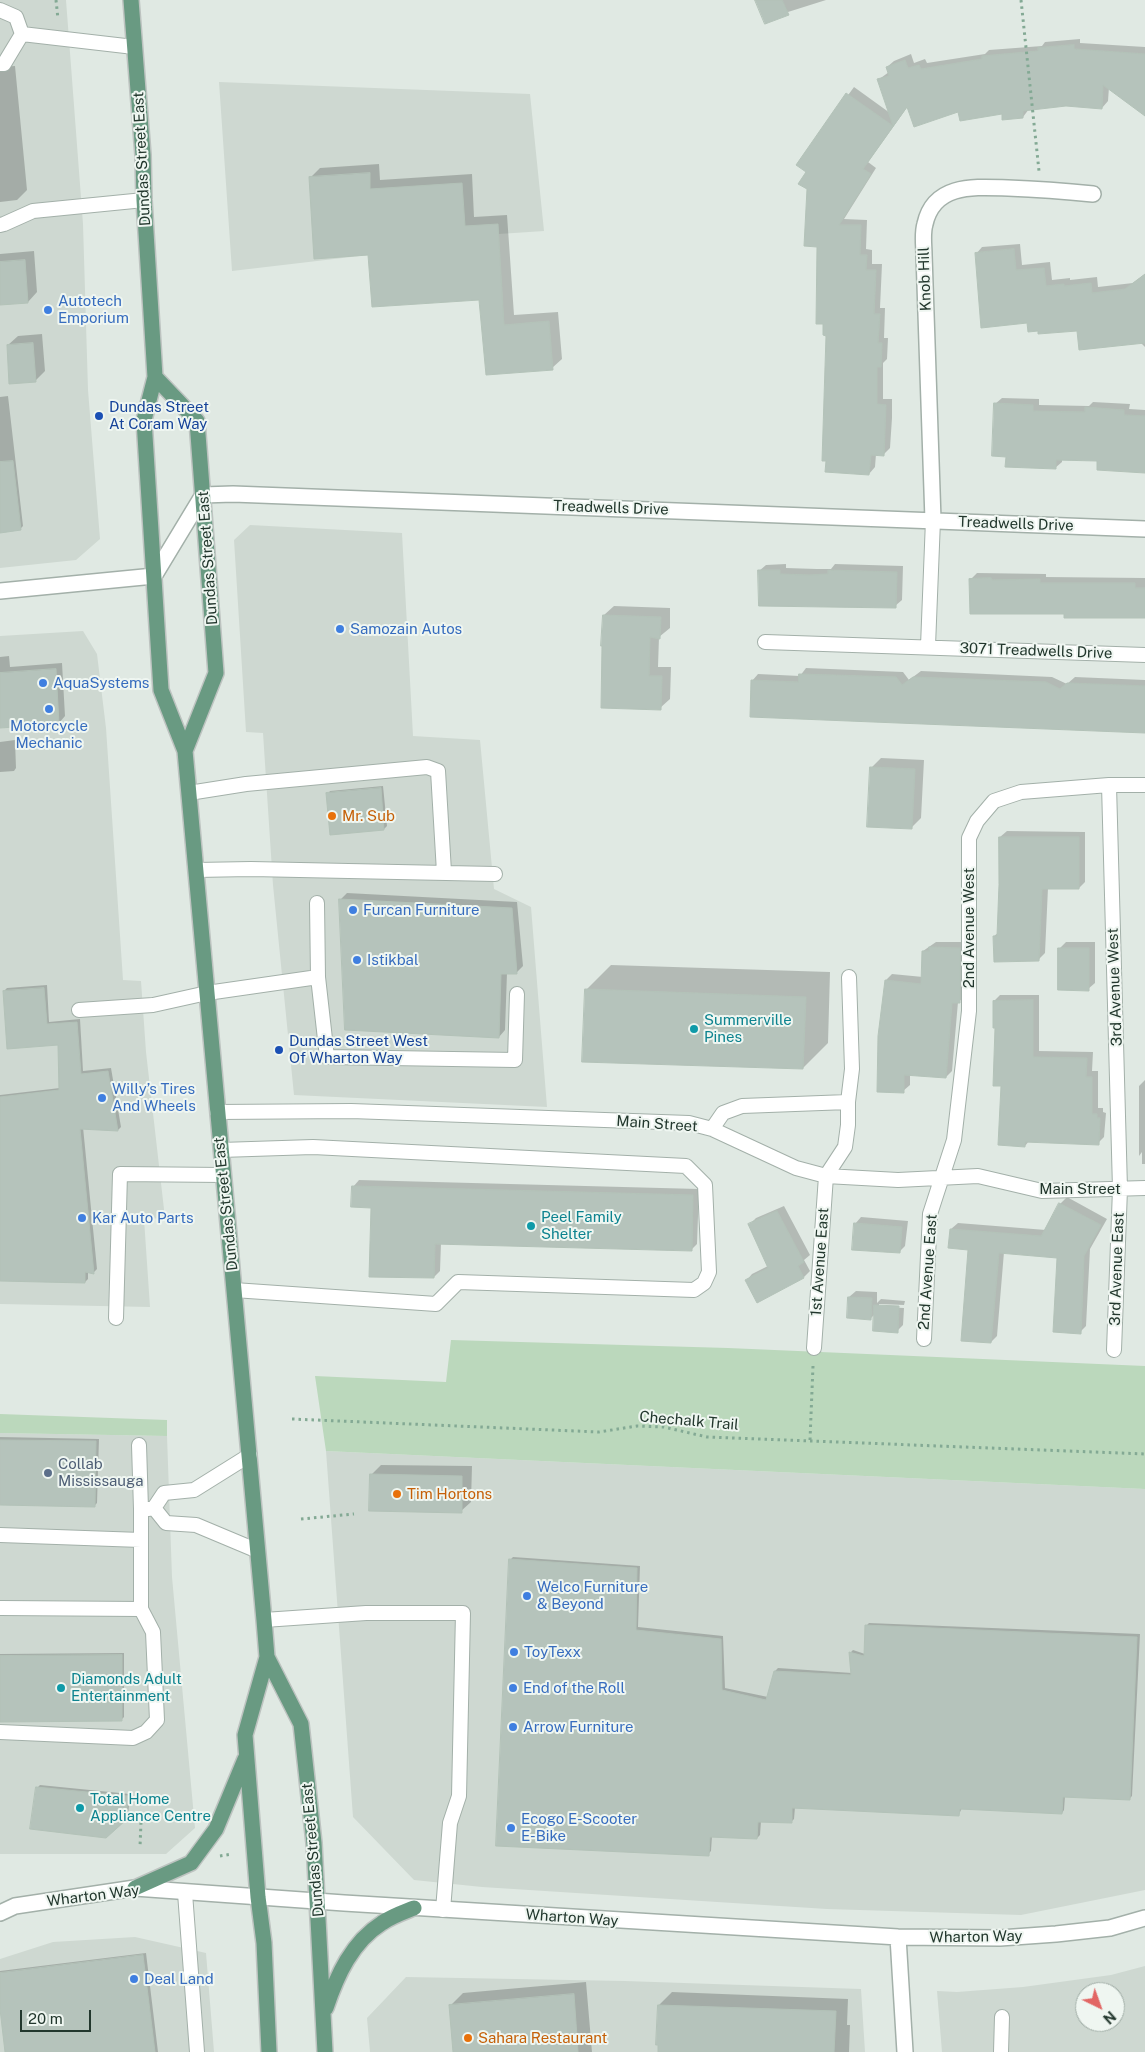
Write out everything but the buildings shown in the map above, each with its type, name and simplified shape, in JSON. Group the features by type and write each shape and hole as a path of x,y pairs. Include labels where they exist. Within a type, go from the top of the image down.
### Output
{"main road":[{"name":"Dundas Street East","path":"131,0 143,155 155,378 144,420 161,690 185,751 267,1657 245,1735 258,1897 264,1943 269,2052"},
{"name":"Dundas Street East","path":"155,378 197,421 203,495 216,673 185,751"},
{"name":"Dundas Street East","path":"267,1657 301,1724 314,1843 325,2052"},
{"path":"135,1888 190,1863 216,1830 247,1755"},
{"path":"323,2016 336,1980 356,1946 382,1923 414,1908"}],"street":[{"name":"Knob Hill","path":"933,520 924,255 925,224 932,207 955,190 974,187 1093,194"},
{"name":"Treadwells Drive","path":"203,495 234,494 1145,529"},
{"path":"0,591 154,576 203,495"},
{"name":"Wharton Way","path":"0,1913 14,1906 135,1888 443,1910 898,1937 1000,1938 1056,1934 1110,1928 1145,1918"},
{"path":"898,1937 905,2052"}],"lane":[{"path":"0,10 16,17 22,34"},
{"path":"22,34 134,47"},
{"path":"0,64 4,64 22,34"},
{"path":"0,225 33,211 144,200"},
{"path":"928,646 933,520"},
{"name":"3071 Treadwells Drive","path":"765,642 928,646 1145,656"},
{"path":"189,793 246,784 428,767 438,771 444,872"},
{"name":"2nd Avenue West","path":"943,1178 954,1140 969,1011 969,838 977,821 994,802 1021,792 1109,785 1145,785"},
{"name":"3rd Avenue West","path":"1109,785 1120,1189"},
{"path":"196,870 251,868 495,874"},
{"path":"317,902 318,977 327,1057 515,1060 517,994"},
{"path":"79,1010 153,1005 207,993 318,977"},
{"path":"826,1176 845,1147 848,1125 848,1102 852,1069 849,977"},
{"path":"712,1129 724,1114 742,1106 848,1102"},
{"name":"Main Street","path":"217,1112 361,1112 689,1123 712,1129 796,1168 826,1176 898,1180 978,1176 1042,1191 1145,1188"},
{"path":"221,1150 313,1147 686,1166 705,1185 709,1272 704,1283 694,1290 458,1282 436,1304 234,1290"},
{"path":"116,1318 120,1174 223,1175"},
{"name":"1st Avenue East","path":"814,1348 826,1176"},
{"name":"2nd Avenue East","path":"924,1339 930,1214 943,1178"},
{"name":"3rd Avenue East","path":"1114,1350 1120,1189"},
{"path":"0,1732 133,1738 146,1732 157,1720 153,1632 141,1609 141,1540 148,1509 139,1445"},
{"path":"148,1509 164,1494 194,1490 250,1455"},
{"path":"148,1509 166,1523 196,1525 258,1552"},
{"path":"0,1535 141,1540"},
{"path":"0,1608 141,1609"},
{"path":"264,1620 366,1613 463,1613 459,1796 450,1823 443,1910"},
{"path":"185,1893 197,2052"},
{"path":"1001,2052 1002,2017"}],"path":[{"path":"1022,0 1041,190"},
{"path":"810,1440 814,1348"},
{"name":"Chechalk Trail","path":"292,1419 599,1432 636,1426 664,1427 707,1436 1145,1454"},
{"path":"301,1519 354,1514"},
{"path":"131,1814 141,1822 140,1848"},
{"path":"219,1856 232,1854"}],"shaded area":[{"path":"0,0 66,0 83,224 88,390 100,539 76,560 0,568"},
{"path":"219,82 530,94 544,231 350,244 368,255 232,271"},
{"path":"250,525 402,533 413,736 480,740 494,889 531,907 547,1107 294,1095 273,885 263,733 246,732 234,540"},
{"path":"83,631 97,654 106,728 123,980 141,981 146,1052 165,1218 144,1219 150,1307 0,1304 0,636"},
{"path":"0,1433 167,1436 172,1577 195,1828 166,1854 0,1854"},
{"path":"326,1451 1145,1489 1145,1890 1021,1915 827,1909 482,1887 414,1880 353,1817"},
{"path":"135,1937 206,1953 214,2052 0,2052 0,1959 53,1942"},
{"path":"1145,1966 1145,2052 942,2052 937,1991 957,1992 1023,1987 1111,1975"},
{"path":"406,1977 625,1981 861,1989 865,2052 370,2052 367,2018"}],"green space":[{"path":"451,1340 728,1348 1145,1366 1145,1489 326,1451 315,1376 446,1382"},
{"path":"0,1414 167,1420 167,1436 0,1433"}],"place":[{"name":"Autotech Emporium","path":"48,310"},
{"name":"Dundas Street At Coram Way","path":"99,416"},
{"name":"Samozain Autos","path":"340,629"},
{"name":"AquaSystems","path":"43,683"},
{"name":"Motorcycle Mechanic","path":"49,709"},
{"name":"Mr. Sub","path":"332,816"},
{"name":"Furcan Furniture","path":"353,910"},
{"name":"Istikbal","path":"357,960"},
{"name":"Summerville Pines","path":"694,1029"},
{"name":"Dundas Street West Of Wharton Way","path":"279,1050"},
{"name":"Willy’s Tires And Wheels","path":"102,1098"},
{"name":"Kar Auto Parts","path":"82,1218"},
{"name":"Peel Family Shelter","path":"531,1226"},
{"name":"Collab Mississauga","path":"48,1473"},
{"name":"Tim Hortons","path":"397,1494"},
{"name":"Welco Furniture & Beyond","path":"527,1596"},
{"name":"ToyTexx","path":"514,1652"},
{"name":"Diamonds Adult Entertainment","path":"61,1688"},
{"name":"End of the Roll","path":"513,1688"},
{"name":"Arrow Furniture","path":"513,1727"},
{"name":"Total Home Appliance Centre","path":"80,1808"},
{"name":"Ecogo E-Scooter E-Bike","path":"511,1828"},
{"name":"Deal Land","path":"134,1979"},
{"name":"Sahara Restaurant","path":"468,2038"}]}
